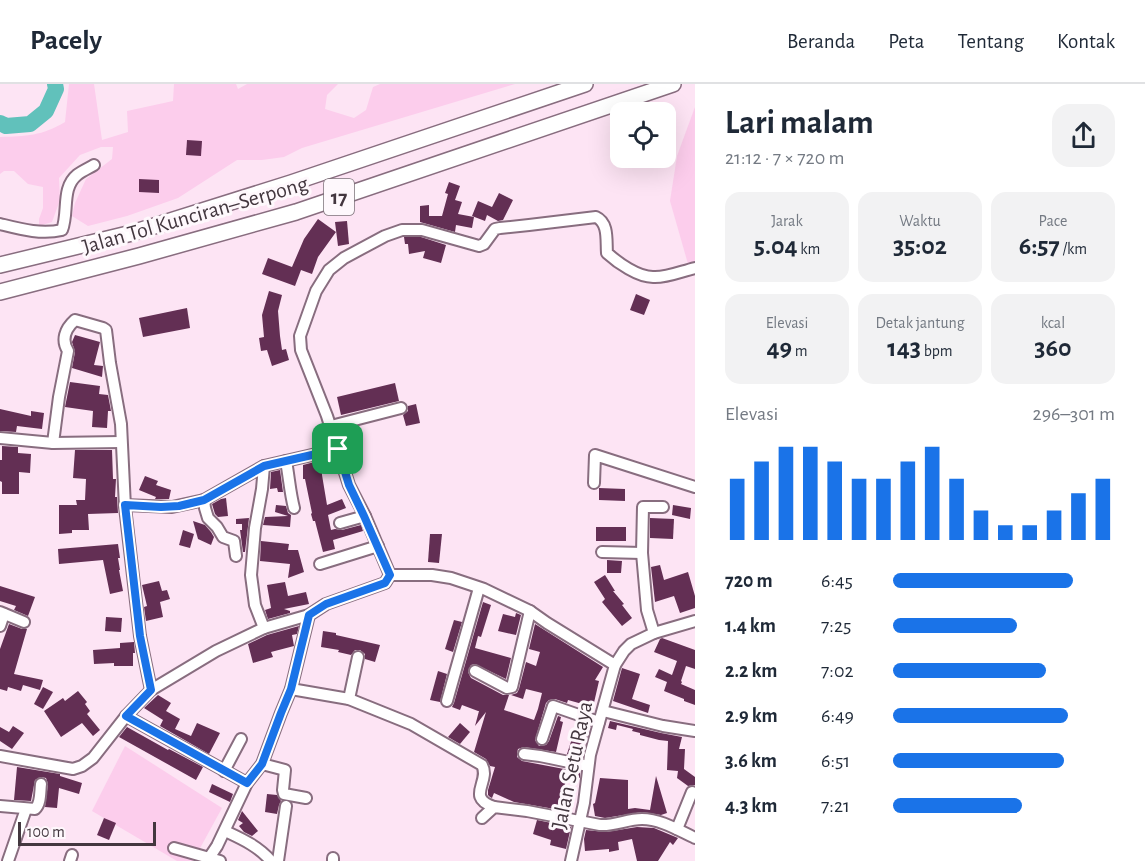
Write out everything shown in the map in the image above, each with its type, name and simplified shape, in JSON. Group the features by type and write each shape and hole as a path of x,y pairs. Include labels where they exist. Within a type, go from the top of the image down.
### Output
{"highway":[{"name":"Jalan Tol Kunciran–Serpong","path":"0,265 132,233 291,183 585,84"},
{"name":"Jalan Tol Kunciran–Serpong","path":"0,292 296,212 673,84"}],"street":[{"path":"0,224 31,231 62,230 67,189 76,176 94,165"},
{"path":"390,575 349,485 331,426 301,350 300,336 316,291 329,270 344,258 385,236 402,230 422,230 478,246 483,244 495,229 596,217 603,222 607,253 618,263 645,277 656,278 695,268"},
{"path":"53,443 68,351 64,342 69,328 75,320 104,328 121,424 125,505 140,636 151,690"},
{"path":"331,426 401,408"},
{"path":"0,438 53,443 121,442"},
{"path":"125,505 172,507 204,500 264,466 338,449"},
{"path":"594,483 595,455 695,487"},
{"path":"286,461 294,508"},
{"path":"264,466 251,575 255,605 264,628"},
{"path":"204,500 208,518 223,537 234,541 236,555"},
{"path":"654,633 647,610 642,553 643,507 663,507"},
{"path":"340,523 364,516"},
{"path":"320,564 378,546"},
{"path":"602,552 642,553"},
{"path":"390,575 432,575 451,578 479,588 530,611 615,664"},
{"path":"0,756 73,769 82,766 93,758 126,716 151,690 216,651 264,628 309,615 326,604 385,583 390,575"},
{"path":"447,701 479,588"},
{"path":"475,671 507,688 512,687 530,611"},
{"path":"0,626 2,613 24,622"},
{"path":"174,848 212,860 247,783 262,764 291,689 309,615"},
{"name":"Jalan Setu Raya","path":"571,861 580,822 593,741 615,664 631,644 654,633 695,621"},
{"path":"349,699 358,657"},
{"path":"291,689 349,699 411,724 482,765 485,769 480,794 485,804 580,822 611,825 639,819 659,822 695,838"},
{"path":"542,740 553,706 599,722"},
{"path":"603,711 663,726 695,731"},
{"path":"126,716 247,783"},
{"path":"224,771 241,739"},
{"path":"524,754 588,766"},
{"path":"262,764 285,770 282,790 284,794 306,798"},
{"path":"0,806 26,809 38,807 40,784"},
{"path":"677,830 692,792"},
{"path":"278,861 286,806"},
{"path":"482,818 494,807"},
{"path":"6,855 26,809"},
{"path":"225,831 252,844 271,861"}],"shaded area":[{"path":"69,84 94,84 102,140 128,132 127,111 173,101 174,84 236,84 238,89 247,84 338,84 327,95 325,109 354,118 366,110 373,87 380,84 515,84 302,148 284,157 237,160 178,198 127,216 88,226 72,216 86,179 112,159 113,147 101,147 80,155 59,178 60,200 52,222 39,226 43,208 43,187 28,184 14,171 4,171 0,174 0,137 41,133 65,122"},
{"path":"695,107 695,263 688,264 670,201 677,156"},
{"path":"125,746 222,808 193,861 177,861 92,811"}],"building":[{"path":"187,140 202,141 201,156 186,155"},
{"path":"139,179 159,180 159,193 139,192"},
{"path":"449,182 460,186 455,200 462,202 458,214 474,217 472,228 456,225 455,232 420,222 420,206 429,205 429,216 442,216"},
{"path":"499,193 513,200 503,220 498,221 487,215 485,221 472,216 478,201 492,207"},
{"path":"318,219 336,232 318,257 312,274 301,270 295,286 262,274 268,258 292,267 304,239"},
{"path":"347,221 349,244 338,246 335,222"},
{"path":"404,237 421,237 446,245 441,263 423,258 425,251 409,254 408,244 405,244"},
{"path":"269,291 282,295 278,311 280,336 282,350 286,349 289,360 272,366 267,350 261,351 259,338 264,337 262,315"},
{"path":"636,294 650,300 644,315 630,310"},
{"path":"187,308 190,328 143,337 139,318"},
{"path":"75,335 100,342 94,365 103,366 102,377 72,368 75,352 72,342"},
{"path":"70,382 100,386 99,394 108,395 111,411 108,411 107,428 92,427 93,411 65,407"},
{"path":"395,383 399,401 341,415 337,397"},
{"path":"416,404 420,423 406,426 403,415 408,411 408,406"},
{"path":"0,409 31,416 31,411 44,413 42,429 17,426 16,432 0,431"},
{"path":"2,446 18,447 18,453 31,454 30,473 19,472 19,494 2,494 0,460 2,460"},
{"path":"75,450 112,450 118,513 88,514 89,530 72,530 72,533 59,534 59,505 77,505 76,500 85,500 86,479 73,478"},
{"path":"322,460 327,505 342,499 346,508 328,515 331,530 342,530 361,525 363,531 333,540 335,549 323,552 311,514 305,479 303,479 303,465"},
{"path":"280,470 283,492 278,492 277,488 270,489 271,472"},
{"path":"145,476 158,481 156,485 171,490 169,499 155,499 156,497 139,490"},
{"path":"599,488 625,489 625,501 599,500"},
{"path":"226,498 228,516 218,517 212,504"},
{"path":"276,505 286,506 291,515 290,527 263,525 265,517 288,516 275,512"},
{"path":"673,505 691,508 690,519 672,515"},
{"path":"249,518 245,552 243,552 240,530 242,530 242,524 236,524 236,519"},
{"path":"650,518 674,519 673,539 650,538"},
{"path":"193,521 205,525 211,532 214,537 211,545 198,539"},
{"path":"596,527 626,527 626,541 596,541"},
{"path":"183,530 194,534 190,548 179,545"},
{"path":"430,534 442,534 439,563 428,562"},
{"path":"261,541 289,544 288,550 298,550 304,572 288,578 290,564 260,561"},
{"path":"118,544 123,591 110,594 103,560 59,564 58,549"},
{"path":"607,560 622,561 621,573 607,573"},
{"path":"660,565 664,580 688,572 695,596 695,608 680,613 674,596 655,602 651,567"},
{"path":"605,575 632,618 622,626 602,602 605,599 594,582"},
{"path":"159,581 162,591 167,590 170,599 160,602 163,617 146,621 144,607 147,606 142,585"},
{"path":"285,582 288,596 306,592 309,604 284,609 290,613 268,619 265,610 271,608 267,585"},
{"path":"0,586 35,597 28,616 14,610 16,606 0,601"},
{"path":"483,602 491,605 475,648 511,658 506,679 475,664 471,665 468,672 471,678 503,695 509,695 504,710 534,720 538,709 542,693 526,689 523,699 511,695 517,693 519,689 526,662 536,666 540,652 529,649 535,624 603,667 595,680 599,681 593,707 568,700 567,703 555,699 546,703 535,740 539,746 546,745 558,716 561,717 560,721 563,722 556,752 524,747 518,749 517,757 522,761 580,772 580,778 568,774 564,788 575,791 572,804 568,803 566,811 514,802 494,793 492,798 490,797 488,790 495,767 490,766 486,759 474,752 486,712 475,726 479,711 462,705 460,710 452,707"},
{"path":"516,613 521,615 516,635 498,631 503,614 515,617"},
{"path":"106,617 122,618 121,632 105,631"},
{"path":"454,620 462,622 453,652 445,649"},
{"path":"9,624 27,629 14,674 43,680 40,690 23,685 21,691 8,687 7,691 0,689 0,649"},
{"path":"299,626 297,634 292,635 294,646 271,652 273,657 253,663 248,644 267,635"},
{"path":"323,631 380,645 375,662 365,659 365,654 360,650 355,650 351,655 321,647"},
{"path":"662,638 695,650 695,669 686,666 681,684 695,690 695,705 664,691 667,682 655,677 659,669 672,675 677,661 654,652"},
{"path":"134,642 133,666 114,666 114,663 94,664 93,650 120,648 120,643"},
{"path":"622,668 640,674 632,699 650,705 648,713 613,701"},
{"path":"438,671 447,674 440,702 430,700"},
{"path":"43,687 53,692 43,709 34,704"},
{"path":"78,691 87,702 85,704 90,711 87,714 100,730 93,736 82,723 61,737 44,711 63,698 65,701"},
{"path":"158,695 171,703 166,711 180,719 175,729 191,736 197,723 220,733 209,754 160,726 163,720 144,708"},
{"path":"610,721 682,737 679,749 685,749 684,769 695,777 695,785 688,786 677,778 678,771 667,770 668,741 640,735 632,731 633,729 617,725 616,730 608,728"},
{"path":"460,723 470,732 460,744 448,737"},
{"path":"13,726 24,733 12,749 0,741 0,727 9,732"},
{"path":"576,726 589,730 586,743 582,742 578,756 567,754"},
{"path":"127,727 203,767 196,780 119,737"},
{"path":"17,767 60,774 60,776 82,783 79,794 59,788 57,808 45,807 48,784 46,778 41,777 35,780 31,801 14,800"},
{"path":"656,776 667,813 661,815 642,812 605,818 595,816 593,804 600,778 628,780 628,809 650,810"},
{"path":"212,784 233,794 230,802 209,792"},
{"path":"267,794 277,795 281,801 277,814 265,812"},
{"path":"242,811 258,831 252,836 239,826 243,823 238,820"},
{"path":"104,818 116,823 109,840 97,835"},
{"path":"537,820 571,827 566,849 550,845 551,840 533,834"},
{"path":"637,827 654,828 678,838 673,845 670,842 658,861 637,861 632,839 618,842 619,850 585,851 586,830 606,832"}],"waterway":[{"path":"0,123 6,126 30,124 46,111 56,89 55,84"}],"route":[{"path":"338,449 349,485 390,575 385,583 326,604 309,615 291,689 262,764 247,783 126,716 151,690 140,636 125,505 172,507 204,500 264,466 338,449"}]}
